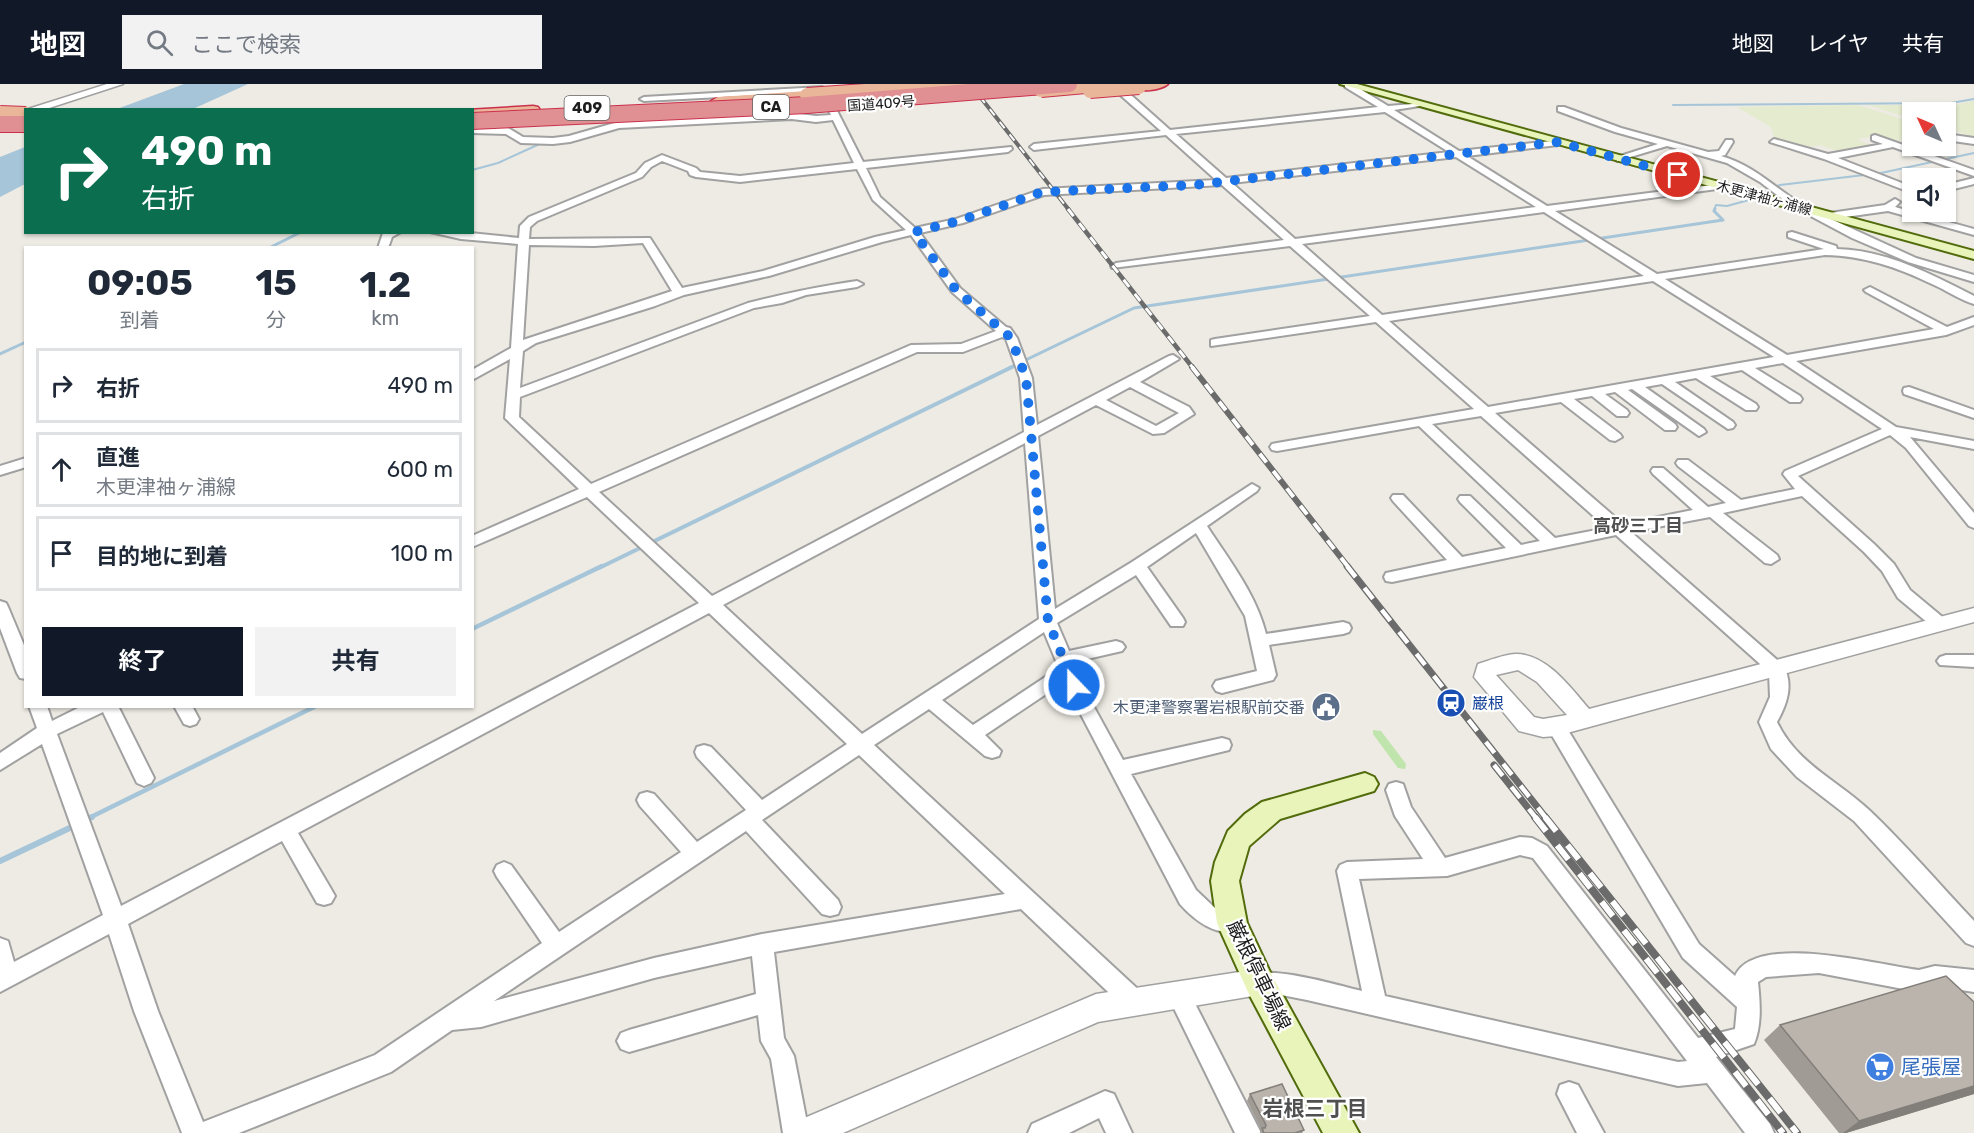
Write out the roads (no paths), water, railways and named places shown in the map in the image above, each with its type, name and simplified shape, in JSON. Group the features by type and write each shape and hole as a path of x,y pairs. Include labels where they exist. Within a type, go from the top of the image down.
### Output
{"highway":[{"path":"577,113 808,102 967,84"},
{"name":"CA","path":"474,116 720,106 1026,84"},
{"name":"CA","path":"474,116 807,105 1069,84"},
{"path":"808,102 875,107 1162,84"},
{"name":"国道409号","path":"474,116 519,111 577,113 601,121 707,115 808,102 1114,87"},
{"path":"0,113 24,113"},
{"path":"0,120 24,114"},
{"path":"0,125 24,124"}],"main road":[{"name":"木更津袖ヶ浦線","path":"1346,84 1974,255"},
{"name":"巌根停車場線","path":"1342,1133 1259,982 1232,923 1225,881 1228,862 1238,839 1255,822 1272,810 1365,784"}],"street":[{"path":"44,108 118,84"},
{"path":"1346,84 1785,359 1891,430 1911,445 1974,524"},
{"path":"1114,87 1777,669 1781,690 1780,701 1768,722 1778,744 1804,772 1861,815 1974,936"},
{"path":"644,99 822,89 876,198 914,232 956,290 1006,331 1011,338 1026,378 1048,621 1080,699 1188,897 1198,910 1214,921 1232,923"},
{"path":"1034,147 1422,105"},
{"path":"0,108 24,112"},
{"path":"1561,109 1618,130 1730,161 1763,180 1804,209 1892,252 1974,279"},
{"path":"553,141 560,121 577,113"},
{"path":"0,125 24,115"},
{"path":"474,130 508,131 521,140 553,141 570,139 618,125 792,116 816,119 836,117"},
{"path":"1875,138 1974,173"},
{"path":"1956,138 1974,141"},
{"path":"474,375 518,347 540,337 651,304 681,292 765,274 860,244 959,221 1042,192 1223,182 1558,142"},
{"path":"1674,154 1713,155 1722,153 1729,142"},
{"path":"1774,142 1827,157 1902,186"},
{"path":"1827,157 1902,142"},
{"path":"1620,159 1669,144"},
{"path":"1008,149 731,178 699,175 662,158 648,165 639,175 533,219 525,226 512,418 1028,899 1134,1001"},
{"path":"1956,186 1974,181"},
{"path":"1116,266 1717,186"},
{"path":"1888,208 1902,197"},
{"path":"1830,216 1888,208 1974,232"},
{"path":"455,234 524,241 598,244 646,240 677,290 681,292"},
{"path":"1792,235 1848,252 1875,257 1928,277 1974,301"},
{"path":"1215,343 1803,253 1848,252"},
{"path":"1875,257 1892,252"},
{"path":"514,395 752,304 778,301 804,292 857,284"},
{"path":"1870,290 1946,331"},
{"path":"1277,447 1946,331 1974,321"},
{"path":"474,541 915,348 963,348 1006,331"},
{"path":"0,948 4,979 1173,359"},
{"path":"1744,366 1795,399"},
{"path":"1698,374 1751,407"},
{"path":"1664,380 1728,425"},
{"path":"1096,400 1152,430 1159,430 1187,414 1184,410 1131,382"},
{"path":"1634,385 1699,432"},
{"path":"1617,388 1670,427"},
{"path":"1910,391 1974,414"},
{"path":"1594,392 1622,413"},
{"path":"1563,397 1615,437"},
{"path":"1422,422 1553,545"},
{"path":"1940,624 1904,594 1888,568 1792,479 1790,474 1891,430 1974,445"},
{"path":"0,471 24,463"},
{"path":"1683,463 1739,506"},
{"path":"1658,471 1771,559"},
{"path":"207,1133 383,1064 556,946 1048,621 1138,566 1252,488"},
{"path":"1392,577 1806,491"},
{"path":"1398,498 1459,564"},
{"path":"1466,499 1519,552"},
{"path":"1198,525 1242,594 1253,616 1267,675 1222,686"},
{"path":"1138,566 1177,622"},
{"path":"0,607 24,668"},
{"path":"1584,719 1545,677 1527,664 1516,662 1486,670 1485,677 1527,724 1543,728 1556,727 1974,615"},
{"path":"1259,641 1343,628"},
{"path":"973,734 1066,664 1116,647"},
{"path":"1946,661 1974,661"},
{"path":"930,700 992,751"},
{"path":"39,708 45,732 115,919 146,1011 195,1133"},
{"path":"0,762 45,732 96,708"},
{"path":"110,708 144,778"},
{"path":"1556,727 1691,951 1749,1003"},
{"path":"1118,770 1222,745"},
{"path":"704,752 830,907"},
{"path":"1396,790 1402,810 1440,868"},
{"path":"647,800 695,854"},
{"path":"285,828 324,896"},
{"path":"1376,1005 1347,871 1440,868 1520,846 1532,847 1540,852 1694,1052 1712,1070 1761,1133"},
{"path":"504,871 556,946"},
{"path":"448,1021 481,1016 654,968 762,944 1028,899"},
{"path":"762,944 773,1041 782,1056 796,1133"},
{"path":"1694,1052 1746,1036 1749,1003 1746,976 1763,967 1819,963 1919,981 1935,976 1974,981"},
{"path":"806,1133 1096,1008 1259,982 1307,989 1678,1074 1712,1070"},
{"path":"1178,994 1248,1133"},
{"path":"629,1041 769,1001"},
{"path":"1569,1094 1591,1133"},
{"path":"1041,1133 1105,1103 1119,1133"}],"water":[{"path":"184,84 248,84 195,108 120,108"},
{"path":"24,147 24,185 0,197 0,157"}],"waterway":[{"path":"1673,105 1951,103 1974,99"},
{"path":"555,139 590,130"},
{"path":"474,169 498,163 544,142"},
{"path":"1714,210 1716,205 1727,206 1749,200 1780,185 1881,173 1974,153"},
{"path":"1009,368 1134,308 1723,220 1714,211 1715,209"},
{"path":"273,246 297,234"},
{"path":"0,354 24,343"},
{"path":"599,568 1012,367"},
{"path":"474,628 602,566"},
{"path":"89,818 312,708"},
{"path":"83,821 92,817"},
{"path":"0,861 76,825"}],"railway":[{"path":"970,84 1069,210"},
{"path":"1068,209 1193,368"},
{"path":"1192,367 1349,568"},
{"path":"1347,566 1546,818"},
{"path":"1494,765 1536,818"},
{"path":"1535,817 1783,1133"},
{"path":"1545,817 1797,1133"}],"place":[{"name":"巌根","path":"1451,703"},
{"name":"木更津警察署岩根駅前交番","path":"1326,707"},
{"name":"尾張屋","path":"1880,1067"}],"district":[{"name":"高砂三丁目","path":"1638,526"},
{"name":"岩根三丁目","path":"1315,1108"}]}
